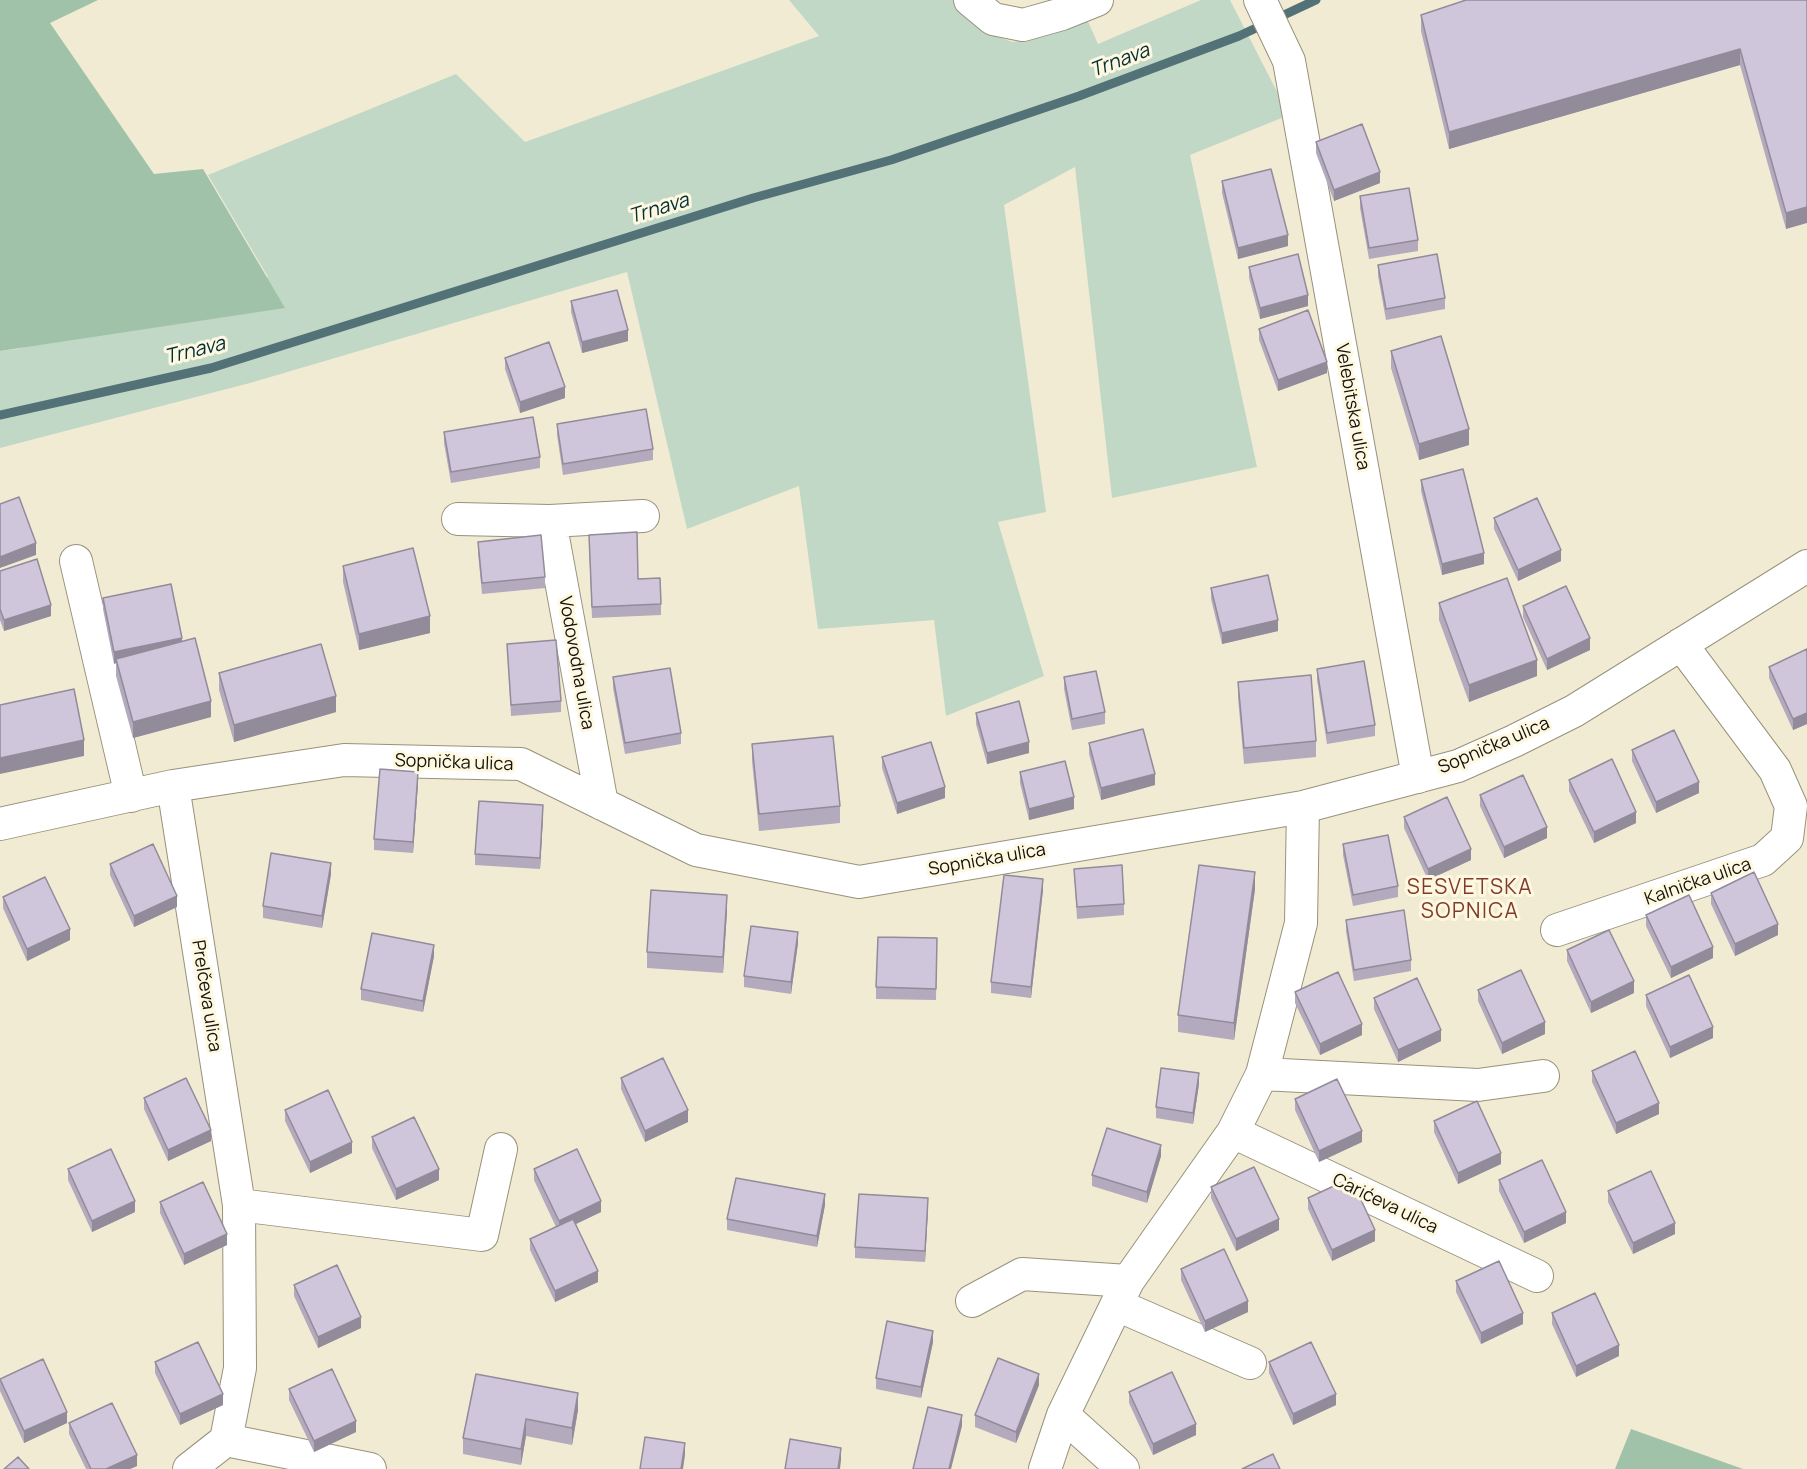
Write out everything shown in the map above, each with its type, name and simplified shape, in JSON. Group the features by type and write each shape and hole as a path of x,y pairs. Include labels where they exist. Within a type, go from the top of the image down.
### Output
{"street":[{"path":"970,0 993,19 1023,25 1062,14 1097,0"},
{"name":"Velebitska ulica","path":"1260,0 1289,61 1418,777"},
{"path":"458,519 550,521 643,516"},
{"name":"Vodovodna ulica","path":"550,521 602,804"},
{"path":"76,561 131,796"},
{"name":"Sopnička ulica","path":"0,824 173,786 344,760 521,764 696,850 860,882 1303,807 1458,766 1574,711 1807,566"},
{"name":"Kalnička ulica","path":"1557,930 1763,860 1786,838 1791,806 1775,770 1681,644"},
{"name":"Prelčeva ulica","path":"173,786 239,1205 240,1368 226,1440"},
{"path":"1045,1469 1064,1415 1122,1293 1233,1132 1262,1074 1301,923 1303,807"},
{"path":"1262,1074 1478,1085 1543,1076"},
{"name":"Carićeva ulica","path":"1233,1132 1537,1276"},
{"path":"239,1205 482,1234 501,1149"},
{"path":"972,1300 1022,1274 1122,1293 1250,1363"},
{"path":"1064,1415 1123,1469"},
{"path":"189,1469 226,1440 370,1469"}],"green space":[{"path":"0,0 98,0 50,23 154,174 203,169 285,308 0,351"},
{"path":"789,0 955,0 961,13 983,32 1013,42 1038,38 1086,17 1098,44 1201,0 1230,0 1289,115 1190,155 1257,467 1112,498 1075,167 1004,205 1046,512 998,522 1044,676 946,716 934,620 818,629 799,486 687,529 627,272 250,383 0,448 0,351 17,349 268,277 208,175 456,74 525,142 819,36"},
{"path":"1631,1429 1743,1469 1615,1469"}],"building":[{"path":"1466,0 1807,0 1807,207 1786,213 1740,49 1449,132 1421,15"},
{"path":"1362,124 1380,172 1334,190 1316,142"},
{"path":"1271,169 1288,235 1238,248 1222,181"},
{"path":"1409,188 1418,240 1369,248 1360,196"},
{"path":"1298,254 1308,295 1260,308 1249,267"},
{"path":"1437,254 1445,298 1386,309 1378,265"},
{"path":"617,290 628,330 582,342 571,301"},
{"path":"1308,310 1327,362 1278,380 1259,329"},
{"path":"1441,336 1469,429 1419,444 1391,351"},
{"path":"549,342 565,387 520,402 505,358"},
{"path":"646,409 653,449 563,464 557,424"},
{"path":"533,417 540,457 451,472 444,432"},
{"path":"1463,469 1484,553 1442,564 1421,480"},
{"path":"19,497 36,543 0,557 0,504"},
{"path":"1537,498 1561,550 1518,570 1494,518"},
{"path":"637,532 638,579 660,578 661,604 592,607 589,535"},
{"path":"541,535 545,577 482,583 478,542"},
{"path":"413,548 430,616 359,634 343,566"},
{"path":"37,559 51,605 4,620 0,609 0,571"},
{"path":"1268,575 1278,620 1222,633 1211,588"},
{"path":"1507,578 1537,660 1469,685 1439,603"},
{"path":"171,584 182,638 114,652 103,598"},
{"path":"1566,586 1590,638 1547,659 1523,606"},
{"path":"195,638 211,701 133,722 116,659"},
{"path":"556,640 561,701 511,705 507,644"},
{"path":"321,644 336,696 234,725 219,673"},
{"path":"1807,649 1807,713 1793,719 1769,667"},
{"path":"1364,661 1375,725 1327,733 1317,669"},
{"path":"670,668 681,733 625,743 613,677"},
{"path":"1096,671 1105,712 1072,719 1064,677"},
{"path":"1311,675 1316,741 1244,748 1238,682"},
{"path":"74,689 84,740 0,758 0,705"},
{"path":"1019,701 1029,742 987,753 976,713"},
{"path":"1143,729 1155,774 1101,788 1089,743"},
{"path":"1674,730 1699,782 1656,802 1632,750"},
{"path":"833,736 840,806 759,814 752,744"},
{"path":"931,742 945,787 897,803 882,757"},
{"path":"1612,759 1636,812 1594,832 1569,780"},
{"path":"1065,761 1074,797 1029,809 1020,772"},
{"path":"380,769 418,772 413,842 374,839"},
{"path":"1523,775 1547,827 1504,847 1480,795"},
{"path":"1447,797 1471,849 1428,869 1404,817"},
{"path":"479,801 543,805 540,858 475,854"},
{"path":"1388,835 1398,886 1353,895 1343,844"},
{"path":"153,844 177,896 134,916 110,864"},
{"path":"271,853 331,863 322,916 263,906"},
{"path":"1122,865 1124,904 1077,907 1074,869"},
{"path":"1199,865 1255,872 1234,1023 1178,1015"},
{"path":"1754,872 1778,924 1735,944 1711,893"},
{"path":"1004,875 1043,879 1031,987 991,982"},
{"path":"45,877 70,929 27,949 3,897"},
{"path":"651,890 727,895 723,957 647,952"},
{"path":"1689,895 1713,947 1671,967 1646,915"},
{"path":"1404,910 1411,960 1354,970 1346,920"},
{"path":"751,926 798,932 791,982 744,976"},
{"path":"1609,930 1634,981 1591,1002 1567,950"},
{"path":"372,933 434,945 423,1001 361,989"},
{"path":"878,937 937,938 936,989 876,987"},
{"path":"1521,970 1545,1022 1502,1043 1478,990"},
{"path":"1338,972 1362,1024 1320,1044 1295,992"},
{"path":"1689,975 1713,1027 1670,1047 1646,995"},
{"path":"1417,978 1441,1030 1398,1050 1374,998"},
{"path":"1635,1051 1659,1103 1616,1123 1592,1071"},
{"path":"663,1058 688,1110 645,1131 621,1078"},
{"path":"1161,1068 1199,1073 1193,1113 1156,1107"},
{"path":"186,1078 211,1130 168,1150 144,1098"},
{"path":"1337,1079 1362,1131 1319,1151 1295,1099"},
{"path":"328,1090 352,1142 310,1162 285,1110"},
{"path":"1477,1101 1501,1153 1458,1173 1434,1121"},
{"path":"414,1117 439,1169 396,1189 372,1137"},
{"path":"1107,1128 1161,1145 1147,1192 1092,1175"},
{"path":"111,1149 135,1201 92,1221 68,1169"},
{"path":"577,1149 601,1201 559,1221 534,1169"},
{"path":"1542,1160 1566,1212 1524,1232 1499,1180"},
{"path":"1254,1167 1279,1219 1236,1239 1211,1187"},
{"path":"1651,1171 1675,1223 1633,1243 1608,1191"},
{"path":"736,1178 825,1194 817,1236 727,1219"},
{"path":"1351,1178 1375,1230 1332,1250 1308,1198"},
{"path":"203,1182 227,1234 184,1254 160,1202"},
{"path":"859,1194 928,1198 925,1251 855,1247"},
{"path":"573,1219 598,1271 555,1291 530,1239"},
{"path":"1224,1249 1248,1301 1205,1321 1181,1269"},
{"path":"1499,1261 1523,1313 1481,1333 1456,1281"},
{"path":"337,1265 361,1317 318,1337 294,1285"},
{"path":"1595,1293 1619,1345 1576,1366 1552,1313"},
{"path":"887,1321 933,1331 921,1387 876,1378"},
{"path":"198,1342 223,1394 180,1414 155,1362"},
{"path":"1311,1342 1336,1394 1293,1414 1269,1362"},
{"path":"998,1358 1039,1374 1016,1432 975,1415"},
{"path":"43,1359 67,1412 24,1431 0,1379"},
{"path":"332,1369 356,1421 314,1441 289,1389"},
{"path":"1172,1372 1196,1424 1153,1444 1129,1392"},
{"path":"476,1374 578,1393 572,1428 526,1419 521,1449 463,1438"},
{"path":"112,1403 137,1455 106,1469 91,1469 69,1423"},
{"path":"928,1407 962,1415 949,1469 913,1469"},
{"path":"645,1437 685,1443 681,1469 640,1469"},
{"path":"790,1439 841,1448 838,1469 785,1469"},
{"path":"1273,1454 1280,1469 1242,1469"},
{"path":"18,1457 29,1469 4,1469"}],"waterway":[{"name":"Trnava","path":"0,415 211,368 753,198 891,160 1079,96 1239,36 1316,0"}],"district":[{"name":"SESVETSKA SOPNICA","path":"1470,900"}]}
